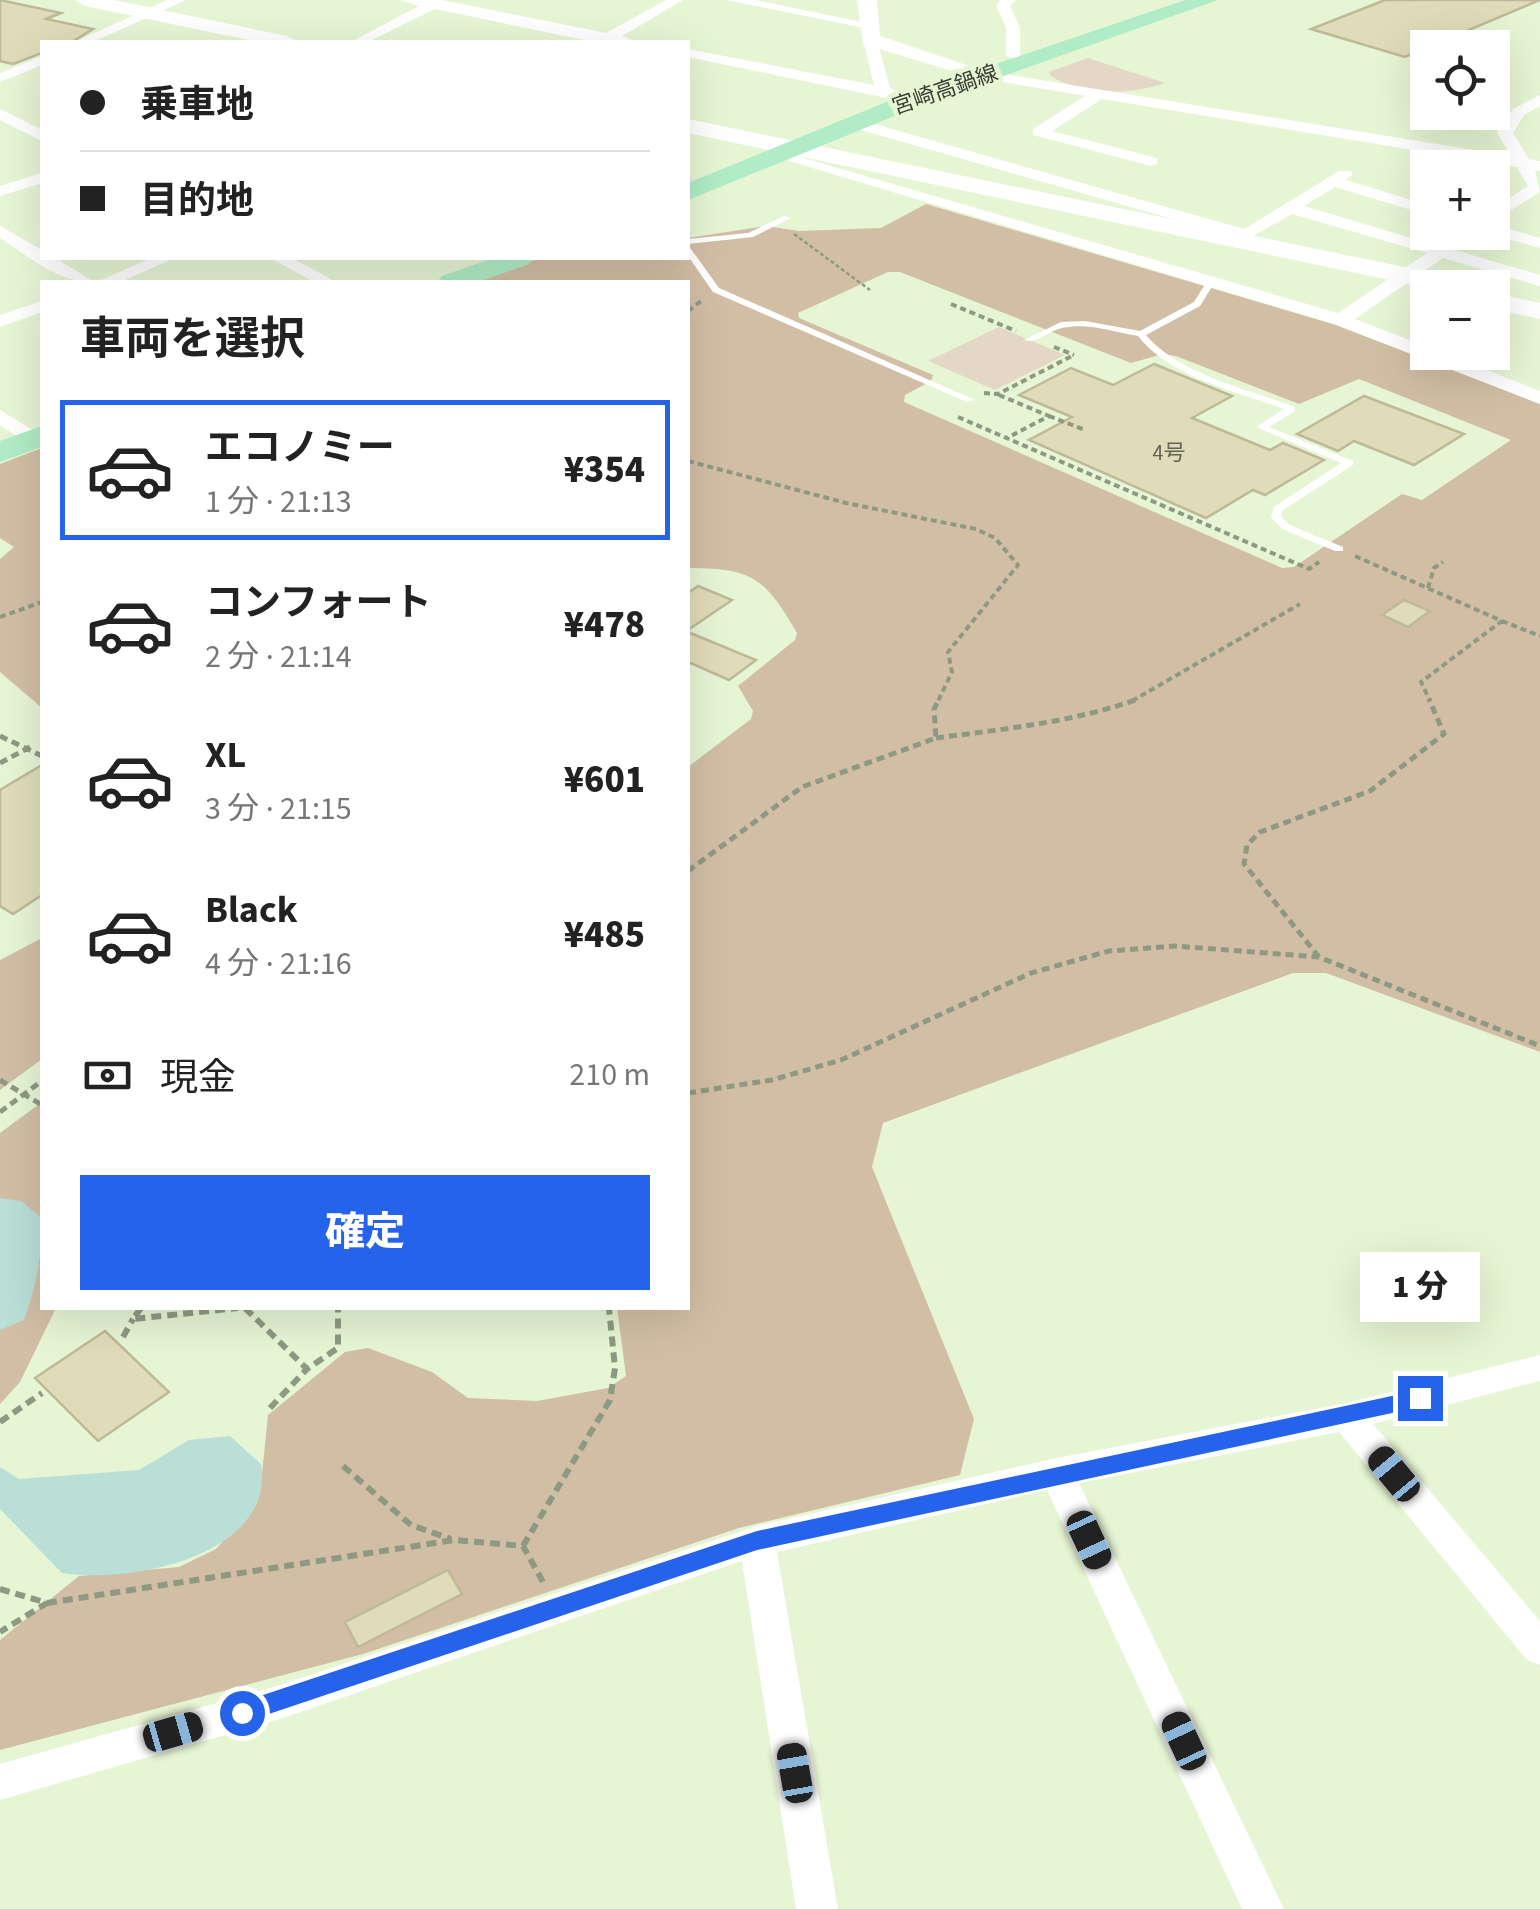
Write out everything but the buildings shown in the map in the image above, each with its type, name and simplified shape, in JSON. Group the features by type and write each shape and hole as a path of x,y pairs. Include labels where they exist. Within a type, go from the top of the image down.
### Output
{"main road":[{"name":"宮崎高鍋線","path":"690,191 853,123 1207,0"},
{"path":"458,280 514,260"},
{"path":"0,452 38,438"}],"street":[{"path":"87,40 179,0"},
{"path":"407,0 438,2 603,40 676,0"},
{"path":"733,0 871,13 986,75 1532,165"},
{"path":"1008,0 1003,5 1018,25 1013,56 1026,62"},
{"path":"77,2 276,40"},
{"path":"362,40 438,2"},
{"path":"871,13 883,91"},
{"path":"144,16 242,40"},
{"path":"690,54 883,91 910,102"},
{"path":"0,78 40,61"},
{"path":"1097,96 1038,132 1151,161"},
{"path":"1510,205 1537,186 1532,165 1505,133 1518,112 1540,100"},
{"path":"0,114 40,135"},
{"path":"853,123 1246,238 1410,280"},
{"path":"690,127 1341,320 1540,398"},
{"path":"690,136 1246,238 1340,178 1410,203"},
{"path":"785,152 1410,281"},
{"path":"0,191 40,179"},
{"path":"1290,208 1540,280"},
{"path":"0,231 40,255"},
{"path":"1510,234 1540,243"},
{"path":"1423,270 1445,250"},
{"path":"48,260 82,280"},
{"path":"110,280 161,260"},
{"path":"283,260 323,280"},
{"path":"1341,320 1410,282"},
{"path":"1510,297 1540,303"},
{"path":"1510,305 1540,312"},
{"path":"0,321 40,307"},
{"path":"0,416 38,438"},
{"path":"0,1782 276,1703 757,1540 1058,1473 1346,1417 1540,1368"},
{"path":"1346,1417 1540,1648"},
{"path":"1058,1473 1263,1909"},
{"path":"757,1540 809,1906"}],"lane":[{"path":"690,242 750,235 785,219"},
{"path":"690,254 716,290 970,400"},
{"path":"1029,340 1061,325 1085,324 1141,334 1197,304 1212,280"},
{"path":"810,330 822,325"},
{"path":"1141,334 1146,344 1167,359 1292,409 1262,428 1349,463 1278,508 1276,517 1286,527 1338,549"},
{"path":"882,362 894,356"}],"path":[{"path":"785,219 805,246 870,290"},
{"path":"998,394 1074,355"},
{"path":"1085,430 989,390 946,412 1308,569 1338,549 1540,636"},
{"path":"1007,438 1049,416"},
{"path":"690,462 846,502 976,530 1006,547 1018,565 948,652 952,672 934,709 936,738"},
{"path":"1428,588 1434,568 1443,562"},
{"path":"0,617 40,603"},
{"path":"690,869 769,809 818,780 880,762 936,738 1078,719 1103,706 1135,701 1300,604"},
{"path":"1319,957 1244,864 1246,845 1260,832 1370,791 1444,734 1421,682 1502,621"},
{"path":"0,736 40,755"},
{"path":"0,763 28,748"},
{"path":"690,1093 772,1080 841,1060 1031,972 1109,951 1175,946 1319,957 1540,1046"},
{"path":"0,1080 40,1104"},
{"path":"0,1112 40,1082"},
{"path":"122,1337 139,1310"},
{"path":"133,1319 219,1310"},
{"path":"247,1310 307,1369"},
{"path":"270,1408 307,1369 338,1348 338,1310"},
{"path":"524,1546 610,1400 615,1368 608,1310"},
{"path":"0,1422 42,1393"},
{"path":"344,1466 411,1525 454,1540"},
{"path":"0,1632 47,1604 454,1540 524,1546"},
{"path":"524,1546 557,1608"},
{"path":"0,1590 47,1604"}],"shaded area":[{"path":"1088,58 1165,83 1138,90 1092,90 1063,83 1049,72"},
{"path":"926,204 1336,325 1410,354 1410,370 1452,370 1540,404 1540,1052 1326,973 1293,973 883,1123 872,1167 974,1419 960,1475 739,1528 363,1654 0,1750 0,1640 79,1576 179,1567 216,1549 253,1508 260,1493 268,1415 345,1352 368,1348 432,1372 468,1398 537,1401 608,1388 626,1376 617,1310 690,1310 690,765 751,719 753,711 738,686 795,640 797,633 776,600 755,580 728,570 690,568 690,280 481,280 535,260 690,260 690,238 766,226 799,231 881,228","holes":["888,272 900,272 1131,363 1163,354 1299,404 1359,379 1511,440 1422,500 1402,494 1294,567 1282,568 904,402 905,395 931,381 933,375 799,318 798,313"]},
{"path":"999,327 1065,355 995,390 928,361"},
{"path":"40,449 40,706 0,672 0,559 14,547 0,538 0,464"},
{"path":"40,939 40,1060 0,1090 0,960"},
{"path":"40,1103 40,1310 55,1310 20,1382 0,1404 0,1133"}],"water":[{"path":"0,1198 21,1201 40,1216 40,1253 24,1320 0,1330"},
{"path":"230,1436 261,1464 259,1496 245,1522 222,1542 192,1558 123,1574 62,1573 0,1509 0,1467 19,1479 139,1470 189,1440"}],"route":[{"path":"242,1713 757,1540 1058,1473 1346,1417 1420,1398"}]}
